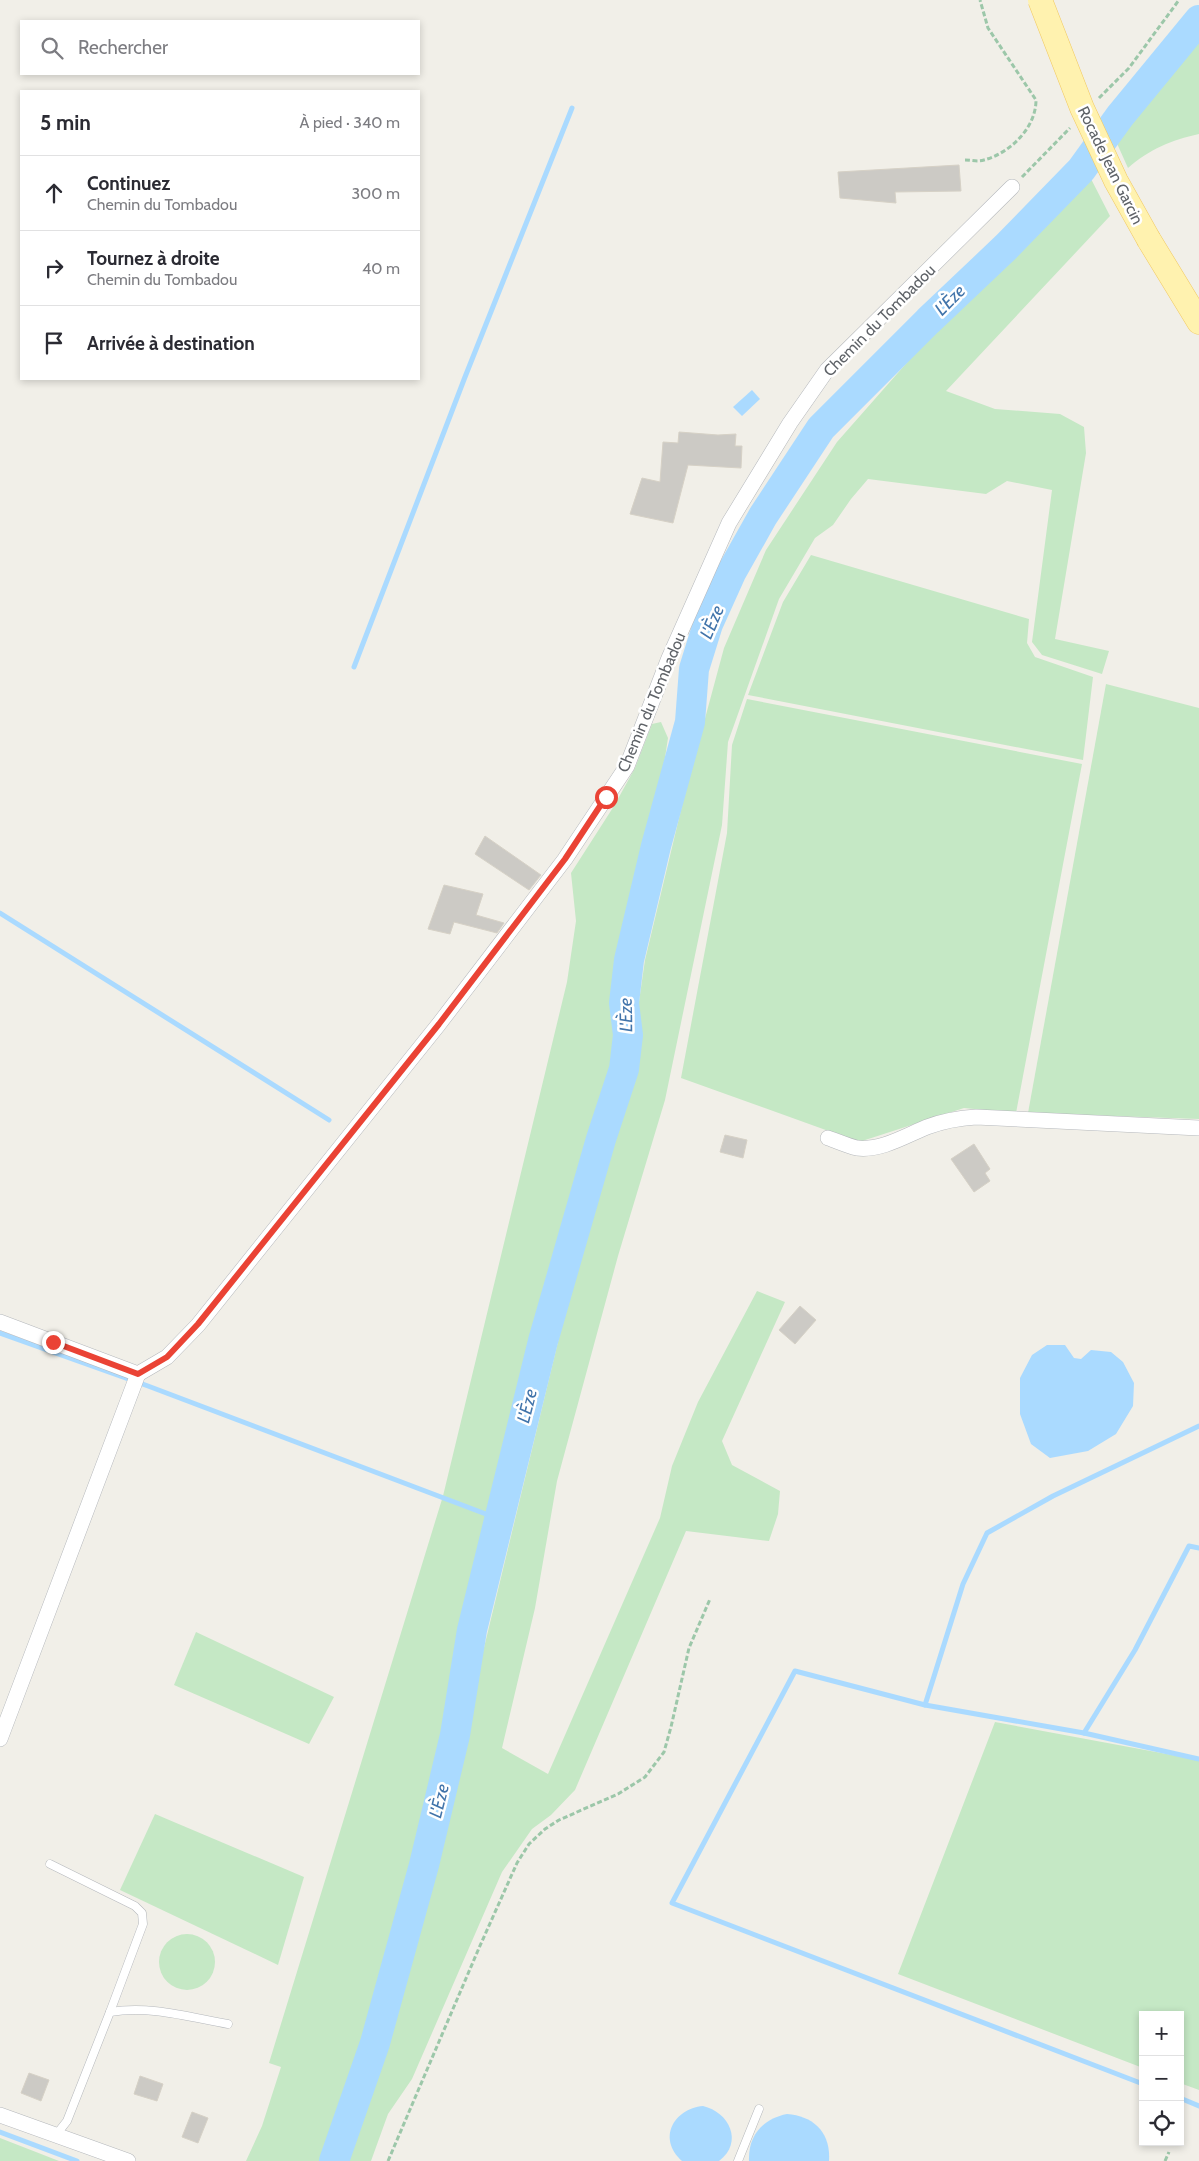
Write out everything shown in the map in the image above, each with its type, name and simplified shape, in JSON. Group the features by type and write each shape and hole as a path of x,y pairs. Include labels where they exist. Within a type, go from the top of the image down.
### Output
{"main road":[{"name":"Rocade Jean Garcin","path":"1040,0 1063,62 1116,181 1199,322"}],"street":[{"name":"Chemin du Tombadou","path":"138,1374 167,1357 198,1324 439,1024 565,859 627,766 669,658 729,523 790,423 827,370 1012,187"},
{"path":"828,1138 857,1148 870,1147 889,1143 957,1118 1199,1128"},
{"path":"0,1322 138,1374 0,1739"},
{"path":"0,2115 128,2161"}],"lane":[{"path":"50,1864 135,1906 142,1914 143,1924 67,2120 56,2135"},
{"path":"110,2012 131,2008 228,2024"},
{"path":"738,2161 760,2109"}],"path":[{"path":"965,160 982,161 1007,150 1022,135 1036,114 1036,100 988,28 980,0"},
{"path":"1129,68 1179,0"},
{"path":"388,2161 517,1863 529,1844 545,1828 558,1820 618,1794 645,1777 664,1752 689,1648 710,1599"},
{"path":"1165,2161 1169,2152"}],"green space":[{"path":"1199,39 1199,134 1161,146 1128,168 1115,139"},
{"path":"1088,173 1110,216 946,391 995,409 1060,414 1084,427 1086,453 1055,639 1109,651 1102,674 1042,655 1032,642 1052,490 1007,481 986,494 868,479 833,525 815,538 779,599 728,742 722,825 665,1100 618,1256 557,1481 535,1608 502,1748 548,1774 660,1518 672,1466 698,1402 757,1291 785,1302 722,1441 732,1465 780,1491 778,1514 769,1541 686,1531 575,1790 551,1815 532,1829 502,1872 412,2079 388,2114 371,2161 341,2161 362,2103 421,1908 609,1131 630,1064 645,960 686,789 724,648 766,550 837,442 948,316 1060,198"},
{"path":"811,555 1029,619 1027,643 1035,657 1093,677 1083,760 748,695 783,602"},
{"path":"1106,684 1199,708 1199,1119 1028,1113"},
{"path":"747,699 1082,764 1016,1113 964,1108 859,1142 681,1078 727,833 732,745"},
{"path":"661,722 668,738 661,784 615,989 621,1042 619,1071 573,1209 531,1355 462,1632 419,1838 369,2043 325,2161 246,2161 262,2126 281,2067 269,2063 443,1496 567,982 576,921 571,873 614,806 635,768 652,724"},
{"path":"196,1632 334,1697 309,1744 174,1685"},
{"path":"995,1722 1199,1760 1199,2090 1184,2084 1184,2011 1139,2011 1139,2066 898,1974"},
{"path":"155,1814 304,1877 278,1965 120,1890"},
{"path":"187,1934 198,1936 207,1942 213,1951 215,1962 213,1973 207,1982 198,1988 187,1990 176,1988 167,1982 161,1973 159,1962 161,1951 167,1942 176,1936"},
{"path":"0,2138 59,2161 0,2161"}],"water":[{"path":"752,390 760,399 742,416 733,407"},
{"path":"1047,1345 1065,1345 1074,1358 1081,1359 1091,1350 1111,1352 1123,1362 1134,1383 1133,1406 1116,1434 1088,1451 1050,1458 1031,1444 1020,1414 1020,1378 1032,1355"},
{"path":"703,2106 720,2114 726,2121 732,2137 731,2145 727,2153 719,2161 682,2161 674,2152 671,2144 672,2126 684,2113 692,2108"},
{"path":"787,2114 805,2118 819,2128 827,2142 829,2161 749,2161 751,2144 758,2130 770,2120"}],"building":[{"path":"959,165 961,191 895,192 896,203 840,198 838,172"},
{"path":"679,432 718,435 736,434 735,446 742,446 741,468 688,465 673,523 630,514 642,478 660,482 663,442 678,443"},
{"path":"485,836 541,875 529,890 475,854"},
{"path":"444,885 483,894 476,915 504,923 497,933 454,922 450,934 428,929"},
{"path":"725,1135 747,1140 743,1158 720,1152"},
{"path":"974,1144 990,1169 985,1173 990,1181 974,1192 951,1159"},
{"path":"800,1306 816,1320 795,1344 779,1330"},
{"path":"29,2073 49,2080 41,2101 21,2093"},
{"path":"140,2076 163,2084 157,2101 134,2094"},
{"path":"192,2112 208,2118 198,2143 182,2137"}],"waterway":[{"name":"L'Èze","path":"334,2161 375,2043 424,1865 455,1735 472,1630 543,1341 601,1139 624,1069 628,1035 624,1003 629,960 656,846 690,722 694,669 708,624 731,573 763,516 821,428 928,321 1006,247 1081,170 1120,116 1199,20"},
{"path":"354,667 465,377 572,108"},
{"path":"0,913 329,1120"},
{"path":"0,1333 148,1386 499,1519"},
{"path":"925,1705 963,1584 987,1533 1053,1496 1199,1426"},
{"path":"1084,1733 1135,1650 1189,1546 1199,1548"},
{"path":"1139,2082 672,1903 795,1671 925,1705 1084,1733 1199,1759"},
{"path":"1184,2100 1199,2106"},
{"path":"0,2132 77,2161"}],"route":[{"path":"53,1342 138,1374 167,1357 198,1324 439,1024 565,859 606,797"}]}
